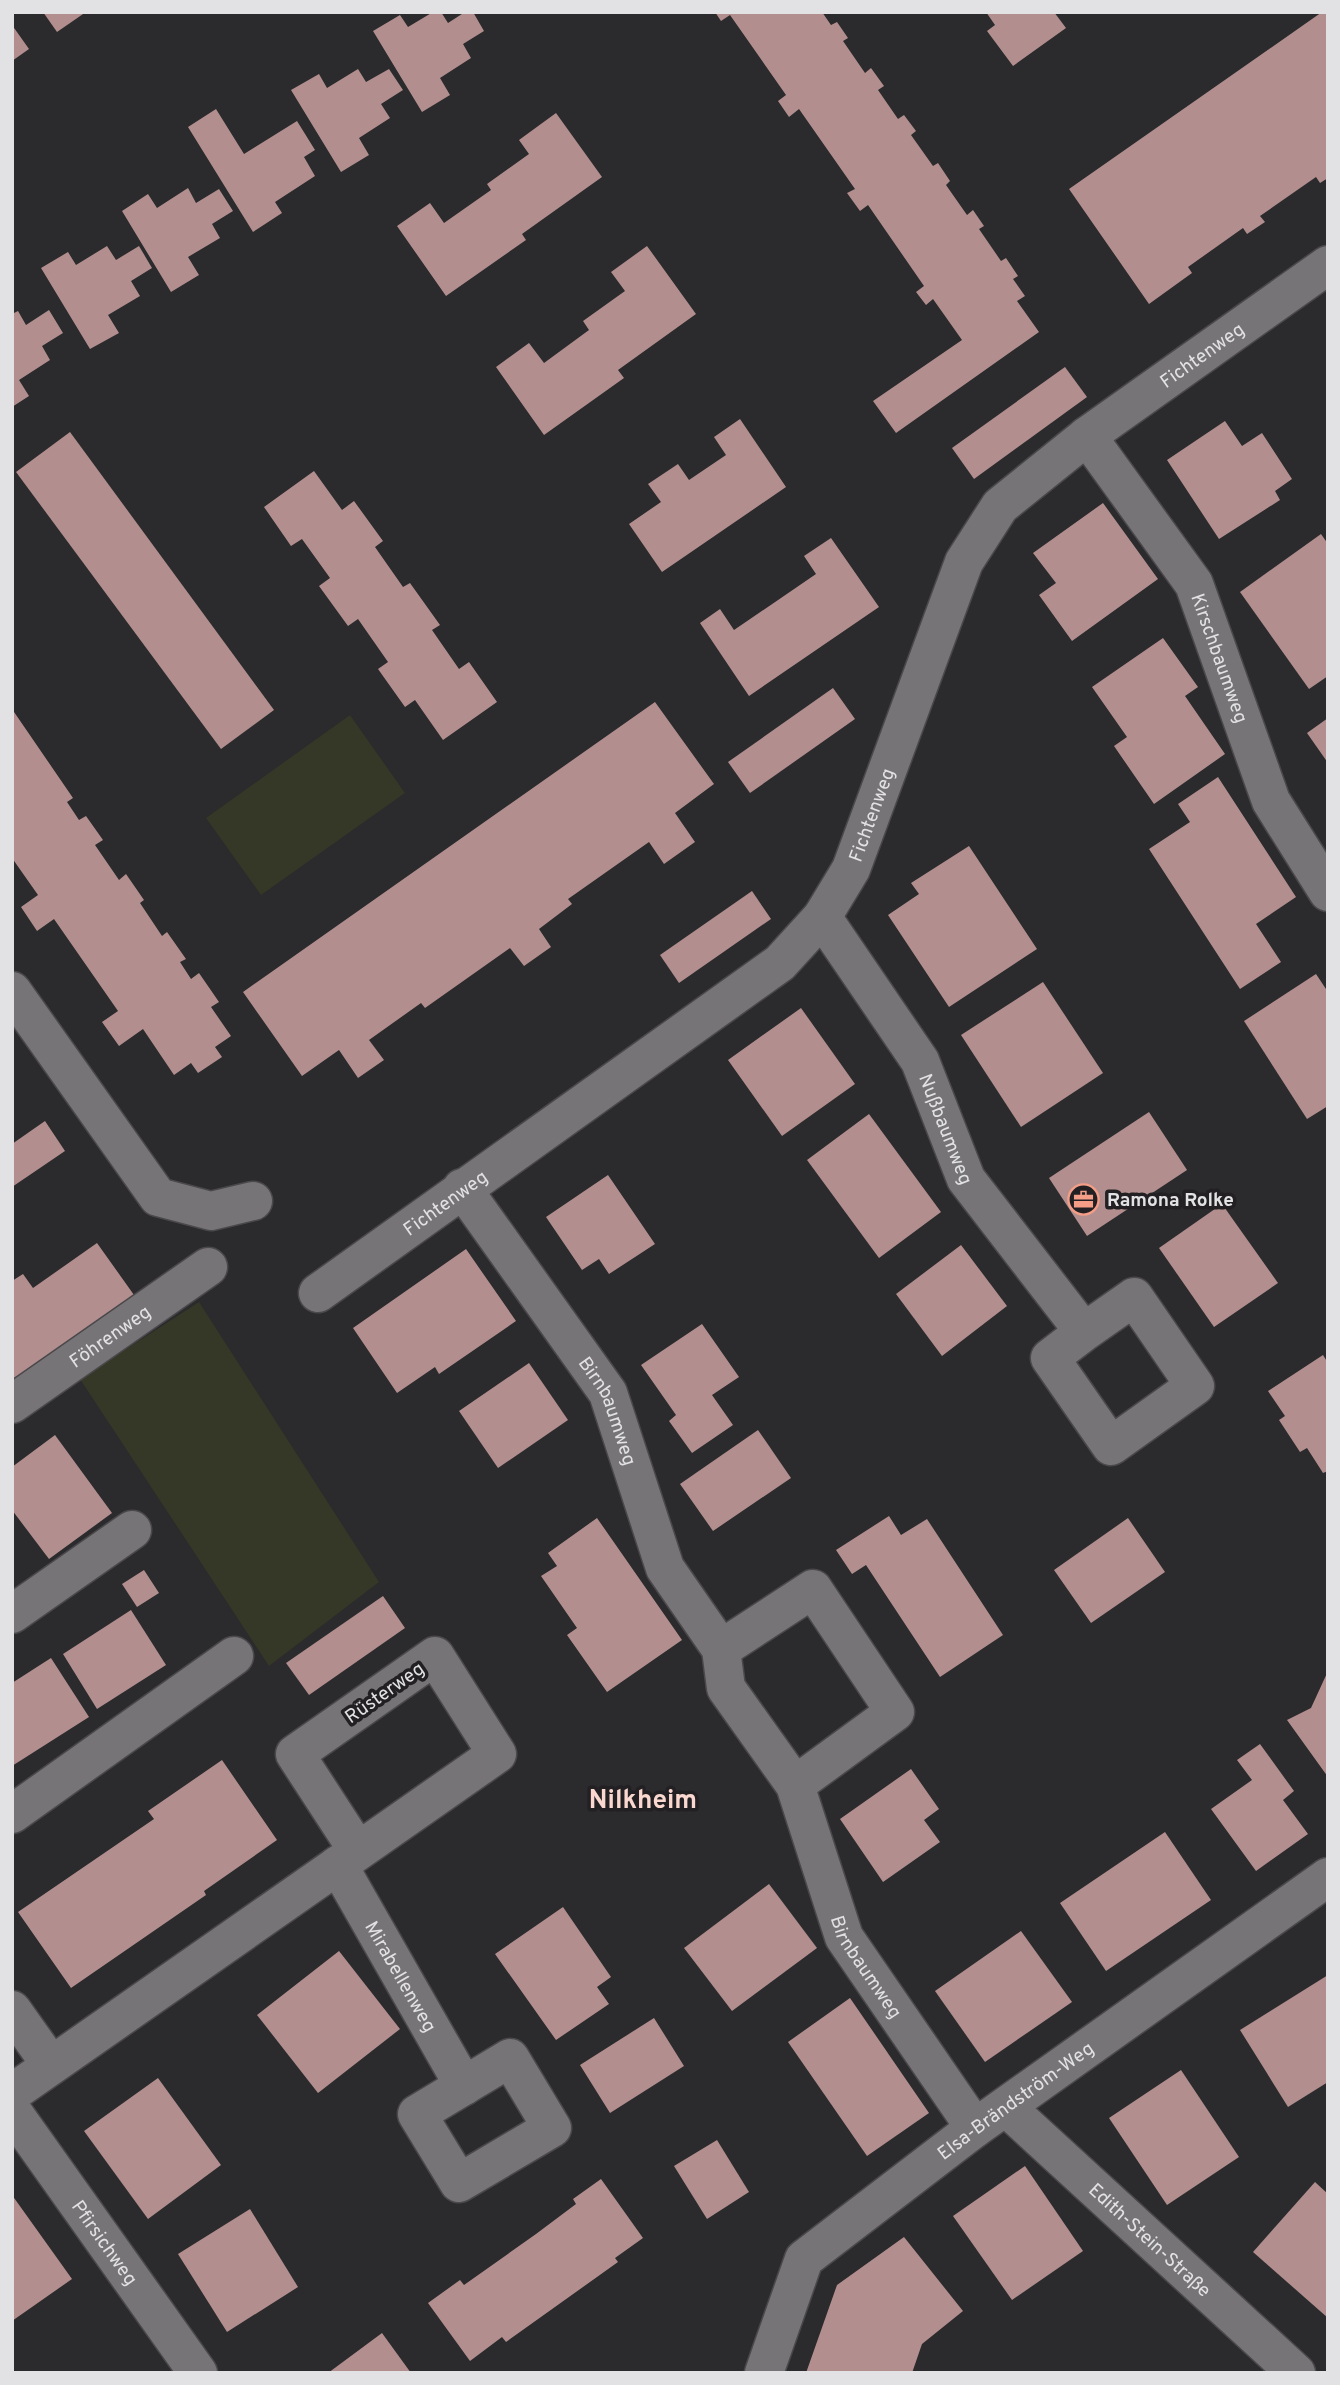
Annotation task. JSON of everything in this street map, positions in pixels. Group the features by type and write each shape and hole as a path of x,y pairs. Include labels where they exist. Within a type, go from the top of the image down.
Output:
{"street":[{"name":"Fichtenweg","path":"318,1293 780,963 822,917 851,869 964,562 1000,506 1087,436 1328,265"},
{"name":"Kirschbaumweg","path":"1087,436 1194,584 1271,801 1328,892"},
{"name":"Nußbaumweg","path":"822,917 920,1061 966,1179 1084,1332"},
{"path":"12,991 158,1197 211,1211 253,1201"},
{"name":"Birnbaumweg","path":"462,1188 608,1393 665,1567 721,1649 726,1688 795,1785 844,1937 991,2118"},
{"name":"Föhrenweg","path":"12,1404 208,1267"},
{"path":"12,1614 132,1530"},
{"path":"721,1649 813,1588 895,1712 795,1785"},
{"path":"12,1814 234,1656"},
{"name":"Rüsterweg","path":"12,2093 497,1754 435,1656 296,1754 348,1858"},
{"name":"Mirabellenweg","path":"348,1858 464,2086"},
{"name":"Elsa-Brändström-Weg","path":"764,2373 804,2259 991,2118 1328,1877"},
{"path":"12,2010 51,2066"},
{"name":"Pfirsichweg","path":"12,2111 198,2373"},
{"name":"Edith-Stein-Straße","path":"991,2118 1296,2373"}],"green space":[{"path":"350,715 405,793 261,895 206,818"},
{"path":"199,1302 379,1582 269,1666 80,1379"}],"building":[{"path":"43,12 86,12 57,32"},
{"path":"433,12 441,12 448,23 465,12 473,12 484,31 463,44 471,58 440,78 450,95 422,112 373,31 400,15 408,27"},
{"path":"715,12 822,12 831,25 837,22 848,38 843,41 865,73 871,68 884,86 878,90 898,119 904,115 916,131 911,135 933,166 938,163 950,181 946,185 967,215 973,210 984,226 979,229 1001,261 1006,258 1018,276 1013,279 1025,296 1017,301 1039,332 896,433 873,401 962,340 933,299 926,305 916,292 924,286 868,205 860,211 847,193 855,189 799,109 789,117 778,101 786,95 730,15 721,21"},
{"path":"986,12 1054,12 1066,28 1013,66 987,31 995,25"},
{"path":"1322,12 1328,12 1328,178 1320,183 1316,177 1260,216 1265,222 1247,234 1243,228 1188,267 1192,273 1149,304 1069,189"},
{"path":"12,25 29,49 12,61"},
{"path":"358,69 366,82 389,69 403,90 381,104 390,118 359,138 369,155 341,172 291,90 319,74 327,88"},
{"path":"216,109 244,154 297,121 315,150 304,157 315,176 275,202 282,213 253,232 188,127"},
{"path":"556,113 602,177 522,234 526,240 446,296 397,226 430,203 444,223 491,190 487,184 529,154 519,140"},
{"path":"188,188 196,203 219,189 233,211 212,224 220,238 188,257 199,275 171,292 122,211 148,194 157,208"},
{"path":"107,246 116,260 139,246 152,268 131,281 140,296 108,315 119,333 90,349 41,268 68,252 76,265"},
{"path":"647,246 696,314 618,370 624,378 544,435 496,367 529,343 544,363 589,330 583,321 625,291 611,272"},
{"path":"49,310 63,333 42,346 50,360 19,380 29,396 12,407 12,314 18,311 26,325"},
{"path":"1065,367 1087,397 974,479 952,448"},
{"path":"740,419 786,487 662,572 629,524 661,502 648,484 678,464 689,480 726,455 714,437"},
{"path":"1225,421 1242,446 1262,433 1292,479 1275,491 1280,500 1219,539 1167,460"},
{"path":"70,432 274,710 221,749 16,472"},
{"path":"314,471 342,510 354,501 383,541 375,547 403,587 410,583 440,625 432,630 459,669 469,662 497,702 443,740 415,700 405,707 378,669 388,662 358,619 348,626 319,586 330,578 302,539 291,546 264,507"},
{"path":"1103,503 1158,579 1072,641 1039,595 1056,583 1033,553"},
{"path":"1321,534 1328,544 1328,676 1309,689 1240,592"},
{"path":"831,538 879,607 749,696 700,623 720,609 734,630 816,574 804,556"},
{"path":"1163,638 1198,687 1185,696 1225,754 1154,804 1114,746 1127,737 1092,687"},
{"path":"833,688 855,719 750,793 728,762"},
{"path":"655,702 714,784 675,813 695,842 664,864 649,842 568,899 572,904 539,929 551,947 524,966 510,948 425,1008 421,1003 369,1040 384,1060 358,1078 339,1050 302,1076 243,992"},
{"path":"12,709 73,798 67,802 79,820 86,816 103,840 95,845 119,880 126,874 144,900 140,903 162,936 167,932 186,959 180,962 191,979 199,973 219,1002 211,1007 231,1036 215,1047 222,1057 198,1073 191,1063 174,1075 143,1029 119,1046 102,1022 118,1011 54,919 37,931 21,907 38,895 12,858"},
{"path":"1328,718 1328,763 1307,733"},
{"path":"1218,777 1296,897 1256,924 1281,962 1240,989 1149,849 1190,822 1178,804"},
{"path":"969,846 1037,949 949,1007 888,915 919,894 911,883"},
{"path":"752,891 771,919 679,983 660,955"},
{"path":"1316,974 1328,992 1328,1106 1307,1119 1244,1021"},
{"path":"1043,982 1103,1073 1021,1127 961,1035"},
{"path":"801,1008 855,1084 782,1136 728,1060"},
{"path":"1149,1112 1187,1170 1087,1236 1049,1178"},
{"path":"869,1114 941,1212 879,1258 807,1160"},
{"path":"45,1121 65,1151 12,1187 12,1144"},
{"path":"608,1175 655,1244 609,1274 599,1259 582,1270 546,1217"},
{"path":"1222,1204 1278,1283 1214,1327 1159,1248"},
{"path":"97,1243 139,1302 12,1386 12,1281 23,1274 33,1288"},
{"path":"961,1245 1007,1306 942,1356 896,1294"},
{"path":"466,1249 516,1321 439,1374 435,1367 397,1393 353,1328"},
{"path":"702,1324 739,1377 712,1395 733,1425 692,1453 669,1421 676,1415 641,1365"},
{"path":"1323,1355 1328,1363 1328,1471 1323,1473 1307,1448 1300,1452 1279,1420 1285,1416 1268,1391"},
{"path":"529,1363 568,1420 498,1468 459,1411"},
{"path":"758,1430 791,1478 713,1531 680,1484"},
{"path":"55,1435 112,1513 49,1559 12,1510 12,1467"},
{"path":"889,1516 901,1535 927,1519 1003,1635 940,1677 866,1565 852,1574 836,1550"},
{"path":"597,1518 682,1640 607,1692 567,1635 577,1628 541,1576 557,1566 548,1553"},
{"path":"1128,1518 1165,1572 1091,1623 1054,1570"},
{"path":"144,1570 159,1593 137,1607 122,1584"},
{"path":"383,1596 405,1628 309,1695 286,1663"},
{"path":"131,1610 166,1665 97,1709 63,1654"},
{"path":"51,1658 89,1717 12,1766 12,1683"},
{"path":"1328,1671 1328,1777 1287,1720 1311,1708"},
{"path":"1260,1744 1294,1791 1283,1800 1308,1834 1256,1871 1211,1809 1252,1780 1237,1760"},
{"path":"222,1760 277,1840 204,1891 206,1895 71,1988 18,1912 154,1819 148,1811"},
{"path":"911,1769 939,1809 924,1820 940,1842 883,1882 840,1819"},
{"path":"1165,1832 1211,1900 1106,1971 1060,1903"},
{"path":"769,1884 817,1948 732,2011 684,1948"},
{"path":"563,1907 611,1977 597,1987 609,2004 556,2040 495,1954"},
{"path":"1021,1931 1072,2002 985,2062 935,1991"},
{"path":"339,1951 400,2029 318,2093 257,2015"},
{"path":"1328,1975 1328,2082 1288,2107 1240,2030"},
{"path":"850,1998 929,2113 867,2156 788,2042"},
{"path":"654,2018 684,2066 610,2113 580,2065"},
{"path":"1181,2070 1239,2157 1167,2205 1109,2118"},
{"path":"158,2078 221,2165 148,2219 84,2131"},
{"path":"717,2140 749,2192 707,2219 674,2166"},
{"path":"1025,2166 1083,2251 1012,2300 953,2216"},
{"path":"601,2179 643,2238 615,2258 618,2262 506,2342 502,2337 470,2361 428,2303 460,2280 464,2285 536,2234 576,2204 573,2199"},
{"path":"1315,2182 1328,2194 1328,2318 1253,2252"},
{"path":"12,2195 72,2279 12,2321"},
{"path":"250,2209 298,2287 227,2332 178,2254"},
{"path":"904,2237 963,2311 922,2344 912,2373 806,2373 837,2285"},
{"path":"382,2333 411,2373 328,2373"}],"place":[{"name":"Ramona Rolke","path":"1084,1199"}],"district":[{"name":"Nilkheim","path":"643,1799"}]}
